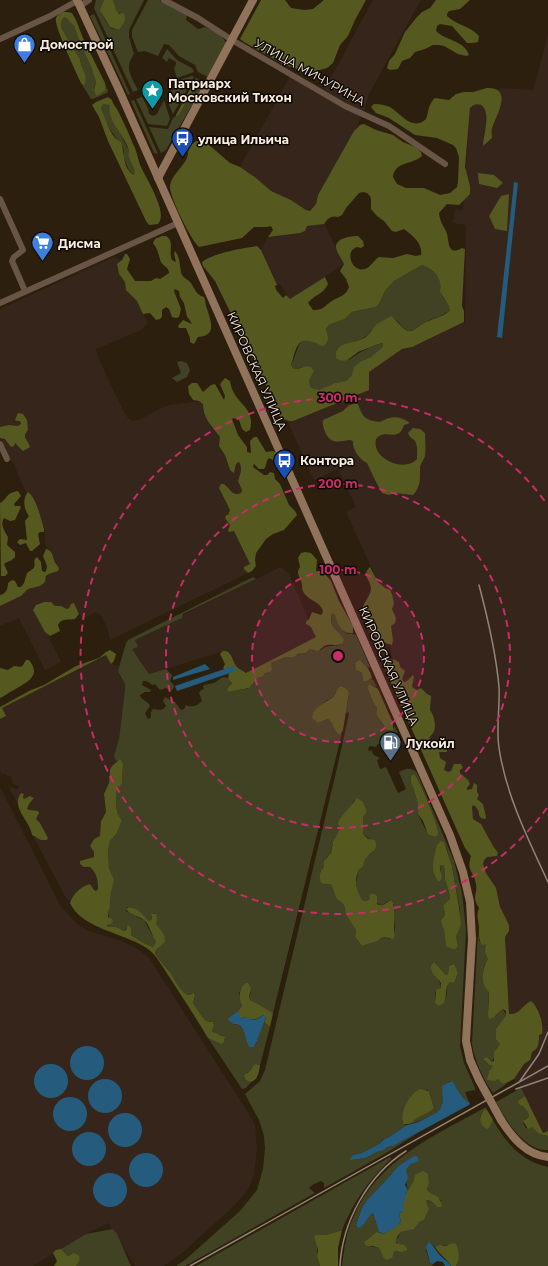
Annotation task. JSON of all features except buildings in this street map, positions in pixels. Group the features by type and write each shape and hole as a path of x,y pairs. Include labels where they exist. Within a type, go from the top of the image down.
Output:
{"main road":[{"path":"158,178 253,0"},
{"name":"КИРОВСКАЯ УЛИЦА","path":"78,2 158,178 450,835 463,872 471,921 472,957 466,1041 470,1060 479,1080 511,1135 525,1148 537,1155 548,1157"}],"street":[{"path":"0,39 78,2 89,0"},
{"name":"УЛИЦА МИЧУРИНА","path":"164,0 198,18 232,40 345,106 389,126 445,164"},
{"path":"0,199 23,250 14,257 12,261 25,291"},
{"path":"0,303 178,223"},
{"path":"0,444 7,459"}],"shaded area":[{"path":"373,0 421,0 369,94 364,111 356,128 318,195 316,204 310,211 306,210 291,200 271,191 240,167 292,73 324,90"},
{"path":"548,36 548,1131 543,1133 521,1088 514,1079 512,1072 505,937 394,666 378,582 346,512 356,507 338,469 314,480 286,418 363,371 406,342 465,323 466,225 453,223 455,209 463,210 470,108 501,88 533,90"},
{"path":"324,223 344,264 290,300 280,284 277,285 261,250 268,237 300,233 307,226"},
{"path":"114,257 122,260 117,266 119,274 125,282 126,290 137,301 148,323 141,330 96,349 107,377 125,414 133,421 139,420 161,408 170,405 199,401 202,402 206,418 221,439 219,442 229,468 235,471 236,464 239,462 241,464 241,474 238,481 242,490 241,493 237,494 230,492 224,484 220,486 220,491 230,510 225,518 230,523 250,564 244,567 248,573 110,640 107,627 100,614 96,612 82,619 74,603 67,609 61,606 55,606 50,602 38,604 33,610 48,635 61,662 45,670 19,618 0,626 0,606 21,596 28,589 37,587 49,574 55,573 57,563 46,546 44,529 36,505 30,493 26,493 13,462 10,460 0,438 0,309"},
{"path":"281,567 289,574 316,637 246,673 234,674 221,652 149,674 132,649 135,640 182,618 183,615"},
{"path":"107,655 111,664 119,666 118,671 125,684 125,689 119,739 114,756 116,762 111,768 109,783 105,791 104,799 106,812 102,818 100,836 94,839 90,846 94,852 94,857 80,862 86,868 90,867 96,873 98,889 96,891 88,885 76,892 70,901 66,898 33,836 44,840 47,836 41,824 36,819 38,811 31,811 27,809 29,804 34,799 33,797 30,796 24,799 23,793 21,793 18,804 8,786 17,790 19,786 13,784 11,777 3,773 2,776 0,771 0,719 4,718 2,708"},
{"path":"0,787 60,905 76,923 87,930 121,941 138,949 149,958 255,1125 257,1149 254,1175 247,1191 233,1207 182,1253 164,1266 135,1266 108,1223 86,1234 33,1266 0,1266"}],"green space":[{"path":"96,0 104,0 100,11 111,28 119,30 123,24 123,20 121,14 116,12 113,0 144,0 129,30 129,37 134,54 129,64 129,68 138,90 133,92 94,8"},
{"path":"104,0 113,0 116,10 119,14 123,13 125,17 119,30 110,27 100,11"},
{"path":"148,0 159,0 187,15 186,20 198,29 205,27 225,40 226,43 208,77 198,72 195,65 179,56 169,45 164,44 158,56 145,51 138,52 132,37 132,30"},
{"path":"261,0 285,0 291,8 304,10 313,9 324,0 366,0 348,36 340,45 333,63 327,68 309,75 301,73 294,67 286,66 240,39"},
{"path":"436,0 470,0 460,9 449,11 447,16 476,33 479,36 478,42 467,43 452,26 440,24 437,26 436,31 459,43 467,50 469,55 466,56 458,54 444,46 433,45 415,52 410,58 402,61 398,69 390,70 387,68 389,61 395,54 405,32 417,17 422,12 430,8"},
{"path":"63,12 72,13 105,83 105,91 96,96 94,90 96,82 92,68 74,26 64,17 61,26 80,59 86,78 85,84 83,85 58,29 56,18"},
{"path":"94,14 130,94 128,95 90,16"},
{"path":"64,17 74,26 80,43 93,68 96,82 94,88 96,95 105,91 105,83 108,91 107,93 91,99 81,83 83,85 86,80 80,59 63,33 60,24"},
{"path":"167,49 177,60 192,68 194,72 177,78 174,68 176,62 169,58 167,62 162,58"},
{"path":"192,76 194,77 173,114 167,100 172,90 175,89 179,83 178,80"},
{"path":"196,78 199,80 179,115 175,117"},
{"path":"199,80 202,88 166,150 161,153 149,127 168,129 173,118 179,115"},
{"path":"487,88 495,89 500,92 502,97 501,103 492,128 492,138 483,146 486,113 481,105 474,105 470,108 465,167 470,186 470,194 459,205 447,204 439,213 451,249 465,249 462,306 464,311 464,322 412,347 402,349 369,372 369,390 293,421 285,420 277,412 274,401 215,281 203,266 202,262 213,256 257,246 261,250 277,285 275,286 276,290 283,298 286,295 290,299 325,277 328,284 308,303 313,310 316,310 322,309 344,294 349,287 346,279 340,271 344,264 336,249 338,241 348,237 358,236 363,241 364,246 353,249 350,257 353,265 360,269 367,268 379,257 393,258 407,254 416,256 421,255 419,243 404,229 396,232 392,231 371,209 370,196 363,192 359,193 342,215 338,217 333,216 324,224 307,226 305,231 300,233 268,237 273,230 271,226 254,227 242,238 199,247 195,243 181,218 173,199 170,186 174,176 186,160 190,145 197,141 206,143 230,163 240,167 271,191 310,211 316,204 318,195 354,131 360,125 364,124 376,130 393,135 421,152 422,156 418,159 400,166 394,172 393,177 397,184 406,188 424,188 440,195 450,193 457,187 459,157 456,148 453,145 437,138 415,135 389,118 376,113 371,107 374,104 388,106 407,120 416,124 421,123 426,119 430,105 435,98 449,100 456,94 473,92","holes":["422,265 431,269 439,279 440,292 450,310 447,313 410,331 404,328 391,316 377,324 364,338 341,346 336,353 336,358 342,361 348,360 358,352 383,343 383,347 371,357 360,362 354,367 352,375 346,381 335,383 319,390 311,388 309,383 314,371 311,367 307,366 293,369 291,365 296,349 300,343 308,341 321,346 325,345 328,340 326,329 329,325 345,319 352,312 375,307 379,304 385,291 394,281"]},
{"path":"108,97 112,100 118,111 141,167 159,204 161,219 158,224 149,225 146,221 108,141 99,117 92,105","holes":["104,104 110,105 113,123 127,145 134,175 127,168 121,142 111,132 101,109"]},
{"path":"142,97 148,108 149,114 153,116 157,114 164,100 170,119 167,126 148,124 136,99"},
{"path":"134,100 158,154 154,153 131,101"},
{"path":"104,104 110,104 111,115 129,151 134,169 134,175 129,170 123,156 123,147 109,128 101,109"},
{"path":"478,173 494,175 503,183 497,188 479,184"},
{"path":"509,194 507,231 495,229 489,216 501,196"},
{"path":"162,236 169,238 171,243 172,260 176,262 174,254 175,251 179,260 182,275 191,283 197,293 205,298 211,327 208,334 198,337 194,344 190,342 186,328 179,328 178,326 183,320 192,324 187,317 184,303 180,297 179,291 175,289 174,291 181,309 179,317 172,317 169,309 166,307 162,310 162,317 156,320 150,313 143,314 137,301 126,290 125,282 119,274 117,264 122,260 125,254 127,254 130,259 127,269 135,281 151,281 156,278 160,279 169,273 168,269 161,262 153,243 155,239"},
{"path":"422,265 432,270 438,278 441,285 440,292 451,309 411,331 405,329 395,319 371,330 362,339 343,345 349,360 374,346 383,343 384,347 374,355 364,360 344,382 335,383 322,389 315,390 309,385 309,380 312,375 304,367 292,369 291,365 300,343 308,341 325,345 328,340 326,329 329,325 345,319 352,312 371,308 379,304 385,291 394,281"},
{"path":"181,361 187,363 190,370 187,377 177,382 172,378 181,373 177,362"},
{"path":"225,378 230,381 232,390 249,412 251,423 250,430 246,432 242,429 239,420 234,418 232,419 238,435 247,447 247,452 251,453 250,441 254,437 257,437 266,452 273,451 277,453 273,460 268,459 264,469 259,469 254,464 253,467 264,475 267,475 270,472 274,473 275,479 280,484 289,505 297,515 284,530 273,534 266,539 256,553 256,566 248,573 244,567 250,564 234,531 229,532 228,530 230,525 225,518 230,510 219,488 221,484 224,484 233,493 241,493 242,490 238,481 241,467 239,462 236,464 234,473 230,470 225,455 219,446 220,437 206,418 203,404 199,401 193,400 189,394 188,386 192,383 197,383 203,392 211,385 215,384 224,400 225,396 220,384"},
{"path":"355,403 358,404 365,418 380,422 388,418 395,417 410,423 404,425 398,434 383,434 376,439 376,446 379,453 390,462 405,465 412,463 417,459 416,443 408,433 413,428 420,429 425,433 425,456 420,466 419,486 413,495 395,493 389,495 382,493 367,463 355,451 353,441 334,441 331,440 326,434 323,420 343,411 348,406"},
{"path":"18,413 23,414 27,420 28,430 25,437 30,447 23,451 15,443 14,446 11,447 5,439 0,438 0,427 9,425 18,426 21,424 20,421 15,420"},
{"path":"18,491 21,496 14,504 15,506 21,507 15,520 10,521 4,518 2,523 8,537 7,545 15,552 15,557 4,564 8,573 5,576 1,576 0,503 11,493"},
{"path":"28,492 36,503 44,529 44,532 40,532 38,534 40,544 32,551 30,551 26,543 20,545 17,542 20,539 27,540 25,521 29,516 25,508 24,501"},
{"path":"46,549 51,552 54,561 59,568 58,571 46,576 45,582 40,586 28,589 21,596 0,606 0,595 4,594 6,591 8,583 12,580 15,581 18,587 21,587 27,573 34,568 35,559 37,557 41,562 42,571 46,571 47,566 43,556"},
{"path":"301,553 311,553 317,560 316,571 326,575 331,581 339,601 353,626 353,633 343,631 337,622 335,615 332,613 332,625 344,639 343,643 327,645 318,651 310,649 306,653 298,654 294,657 286,657 271,663 272,670 257,678 249,688 228,692 227,688 232,683 228,678 229,673 223,668 225,664 220,654 223,651 228,652 232,656 235,665 246,673 316,637 311,627 306,624 306,622 312,612 321,615 323,612 318,604 306,596 303,590 298,572 300,567 298,558"},
{"path":"370,567 378,582 390,590 392,594 394,604 392,609 396,618 395,623 391,626 393,640 392,645 382,642 370,632 367,627 366,618 362,609 371,591 366,575 367,570"},
{"path":"253,577 256,579 183,614 182,618 135,640 138,647 132,649 149,674 166,669 172,675 170,681 174,687 171,691 166,688 160,690 155,684 153,685 143,681 142,685 151,690 150,692 145,692 140,695 150,706 145,713 149,719 153,709 159,710 165,708 166,706 163,701 165,697 175,702 181,710 184,709 186,705 195,706 202,701 199,693 204,689 204,685 214,683 223,677 228,678 232,682 227,688 228,692 248,689 256,678 271,671 271,663 286,657 306,653 310,649 321,650 327,647 340,645 344,639 331,622 332,613 335,615 336,620 344,632 347,634 356,635 370,667 368,668 361,661 355,663 357,671 362,673 363,681 371,679 377,687 370,684 367,687 377,708 376,714 387,730 394,728 394,725 398,734 395,741 386,739 376,747 370,746 368,749 380,758 377,760 380,769 386,767 398,793 406,789 399,772 409,769 417,773 454,861 462,893 466,929 460,1047 464,1063 475,1088 475,1091 465,1092 469,1102 467,1102 459,1094 455,1086 450,1081 443,1092 443,1102 440,1109 435,1114 411,1124 416,1118 434,1108 428,1090 418,1090 409,1100 404,1112 402,1122 403,1124 407,1125 389,1137 383,1139 379,1144 362,1153 353,1155 351,1160 365,1158 384,1150 387,1147 393,1146 421,1131 388,1152 324,1188 324,1183 321,1181 312,1185 309,1188 315,1193 185,1266 176,1266 185,1260 240,1211 257,1190 263,1169 265,1149 264,1136 259,1120 245,1094 260,1081 265,1070 337,768 349,714 348,712 346,713 349,695 347,689 341,686 334,696 323,703 318,723 328,719 332,722 340,735 342,733 273,1013 250,1000 249,997 251,992 242,987 239,993 242,1006 229,1021 233,1024 239,1025 244,1031 246,1040 255,1046 264,1022 270,1027 260,1065 258,1064 247,1073 251,1082 246,1088 242,1089 208,1038 219,1043 224,1042 225,1039 222,1035 216,1034 212,1031 214,1023 206,1021 201,1015 193,1003 195,998 192,993 188,995 182,991 172,975 155,954 156,950 164,942 164,935 156,924 155,913 151,913 152,919 149,921 134,908 127,907 126,911 144,920 156,942 153,947 131,935 131,928 127,927 124,931 116,927 107,927 107,925 111,924 108,913 110,907 112,876 109,868 108,851 110,841 117,833 122,820 117,812 116,804 117,786 122,783 123,764 117,760 116,762 114,756 119,739 125,684 118,671 128,640","holes":["414,774 429,804 437,831 436,837 425,829 418,814 418,804 411,783","354,800 367,812 363,817 363,834 376,844 375,850 367,856 358,872 356,883 358,894 362,900 369,900 369,897 380,905 392,900 394,912 395,933 390,939 383,937 362,946 355,937 356,930 346,915 344,905 336,898 331,884 324,884 320,879 320,872 324,867 326,858 331,853 332,845 344,815","446,846 452,866 460,910 456,936 458,946 455,950 447,947 442,919 445,914 443,905 450,899 450,896 443,865 440,865 441,873 433,869 436,851","434,962 446,975 448,974 449,966 454,964 458,974 454,983 450,982 448,984 447,996 442,1003 438,1005 435,1003 435,992 441,988 441,985 432,971 431,965"]},
{"path":"44,602 51,602 55,606 61,606 67,609 74,603 79,614 75,619 61,621 58,625 60,631 50,636 45,632 33,610 36,605"},
{"path":"110,650 116,654 114,661 111,664 106,655 2,708 6,716 0,719 0,707 31,690 44,685 76,666 99,658"},
{"path":"389,659 399,662 400,667 405,671 402,679 404,682 413,675 413,688 417,690 421,688 431,696 430,710 434,718 435,728 429,738 434,743 443,740 447,743 447,752 439,752 440,758 446,762 444,770 448,772 451,771 454,764 461,764 463,768 460,770 460,773 468,780 470,784 467,790 472,789 474,783 477,785 477,792 479,795 477,799 483,804 486,817 485,819 481,818 478,809 473,805 473,819 481,824 498,853 497,856 487,857 483,864 486,873 496,888 500,907 509,925 509,931 505,937 509,1014 516,1013 531,1001 539,1012 542,1021 542,1034 539,1035 539,1043 532,1052 530,1060 524,1064 514,1079 504,1084 498,1079 495,1081 487,1080 489,1071 493,1066 489,1065 483,1059 487,1057 492,1062 494,1061 494,1052 500,1044 496,1039 496,1029 506,1015 506,1011 503,1009 493,1018 489,1019 489,992 484,985 483,980 483,971 488,959 485,952 486,944 482,945 479,938 477,915 479,908 475,901 476,884 469,865 471,856 465,848 388,676 384,664"},
{"path":"26,660 29,660 33,666 34,670 31,678 24,684 0,698 0,668 8,670 14,666 19,667 22,666"},
{"path":"360,660 368,668 372,678 367,681 363,681 362,673 356,670 355,663"},
{"path":"370,684 378,689 393,723 393,730 387,730 376,714 377,708 367,687"},
{"path":"341,686 347,689 349,693 343,730 340,735 328,719 318,723 312,718 315,710 334,696"},
{"path":"120,759 123,764 122,783 119,787 117,786 116,808 122,820 117,833 110,841 108,851 109,868 114,880 108,913 108,917 113,921 111,924 107,925 107,927 116,927 124,931 128,925 131,928 131,935 153,947 156,942 147,923 126,909 129,907 136,909 149,921 152,919 151,913 156,914 156,923 165,938 165,942 156,950 155,954 170,972 182,991 188,995 194,993 195,996 193,1003 206,1021 213,1022 214,1025 212,1031 225,1037 224,1042 221,1044 208,1038 153,953 136,942 103,929 83,918 75,911 70,903 77,891 86,885 90,884 96,891 98,889 96,874 90,867 84,867 80,864 80,861 94,857 94,852 90,846 94,839 100,836 101,821 106,812 104,794 109,783 110,770 112,766"},
{"path":"414,774 424,793 434,819 438,832 436,837 428,834 423,821 418,814 418,804 411,783 411,776"},
{"path":"21,793 24,794 24,799 30,796 34,798 27,809 38,811 39,813 36,819 40,823 48,839 41,840 32,835 31,830 19,809 18,798"},
{"path":"357,798 363,802 367,812 363,817 363,834 368,839 375,840 376,849 366,858 363,866 357,874 357,889 362,900 365,901 369,900 370,894 377,896 377,904 379,905 383,905 392,900 394,907 395,935 393,939 383,937 377,941 362,946 355,937 356,930 346,915 344,905 336,898 331,884 321,883 320,876 320,872 324,867 324,861 331,853 333,842 338,833 340,827 338,824 339,820"},
{"path":"441,841 444,842 452,866 459,907 461,925 456,936 458,946 455,950 447,947 446,945 441,921 445,914 443,905 450,899 445,879 445,870 443,865 440,865 442,878 439,882 433,869 437,845"},
{"path":"478,932 479,941 486,944 488,959 484,966 483,978 489,992 489,1019 496,1016 503,1009 506,1015 496,1029 500,1044 494,1052 494,1058 492,1062 487,1057 484,1061 493,1066 489,1071 488,1077 491,1080 498,1079 501,1083 506,1084 514,1079 493,1093 480,1070 472,1044"},
{"path":"434,962 446,975 448,974 449,966 454,964 458,973 454,983 450,982 448,985 444,1002 438,1006 435,1003 436,990 441,988 441,983 434,975 431,968 431,965"},
{"path":"246,983 248,983 251,988 249,997 250,1000 273,1013 270,1027 264,1022 266,1018 263,1015 254,1019 245,1017 242,1019 240,1018 238,1011 242,1006 240,991"},
{"path":"256,1064 260,1065 257,1078 251,1082 246,1080 244,1075"},
{"path":"521,1088 525,1096 519,1100 522,1107 527,1110 529,1117 525,1119 523,1123 526,1128 532,1127 539,1134 548,1136 548,1150 539,1149 523,1140 505,1118 496,1102"},
{"path":"420,1089 429,1091 434,1108 410,1124 403,1124 402,1119 406,1104 412,1095"},
{"path":"525,1096 543,1133 548,1131 548,1136 539,1134 532,1127 528,1129 523,1121 529,1117 528,1112 518,1103 519,1100"},
{"path":"486,1107 487,1110 482,1112 480,1116 482,1125 491,1123 493,1120 503,1136 522,1156 548,1167 548,1266 456,1266 458,1260 457,1247 443,1245 435,1247 431,1243 426,1250 430,1263 433,1264 432,1266 342,1266 346,1242 353,1218 363,1198 377,1180 392,1165 409,1152 427,1140","holes":["414,1156 411,1164 406,1170 408,1190 415,1175 428,1176 429,1183 427,1189 441,1201 437,1207 431,1201 426,1201 429,1209 424,1220 419,1222 412,1229 401,1232 396,1241 398,1244 402,1245 399,1252 395,1251 394,1255 386,1260 379,1248 369,1246 366,1240 379,1232 373,1213 360,1227 358,1228 356,1225 362,1208 367,1200 398,1166"]},
{"path":"484,1110 487,1110 493,1120 487,1129 480,1121"},
{"path":"390,1157 391,1159 375,1175 362,1192 351,1210 342,1230 326,1235 317,1235 317,1256 320,1266 196,1266"},
{"path":"423,1171 428,1174 428,1191 439,1198 442,1205 441,1207 437,1207 431,1201 427,1200 429,1209 424,1220 419,1222 414,1229 401,1232 397,1237 396,1243 404,1245 407,1250 401,1252 395,1251 392,1258 386,1260 379,1248 366,1246 364,1242 377,1232 384,1234 401,1222 399,1214 402,1212 402,1205 405,1195 413,1182 415,1175"},
{"path":"113,1229 117,1234 131,1266 76,1266 80,1258 72,1254 68,1256 61,1249 86,1234"},
{"path":"342,1230 338,1248 338,1266 320,1266 314,1236 326,1235"},
{"path":"453,1243 456,1244 459,1258 456,1266 451,1266 435,1247 440,1245 446,1246"},
{"path":"61,1249 68,1256 74,1253 79,1256 80,1260 76,1266 54,1266 57,1261 53,1253 56,1250"}],"water":[{"path":"514,182 518,183 502,338 497,337"},
{"path":"205,664 210,669 173,680 173,677"},
{"path":"233,666 236,671 177,691 175,686"},
{"path":"238,1011 241,1019 246,1017 254,1020 263,1015 266,1017 254,1047 250,1047 248,1044 241,1026 233,1024 228,1019"},
{"path":"84,1046 90,1046 99,1051 103,1057 103,1069 99,1075 90,1080 84,1080 75,1075 70,1066 70,1060 75,1051"},
{"path":"48,1064 54,1064 63,1069 67,1075 67,1087 63,1093 54,1098 48,1098 39,1093 34,1084 34,1078 39,1069"},
{"path":"102,1079 108,1079 117,1084 121,1090 121,1102 117,1108 108,1113 102,1113 93,1108 88,1099 88,1093 93,1084"},
{"path":"452,1081 461,1096 470,1103 469,1105 393,1146 387,1147 384,1150 365,1158 350,1159 353,1155 362,1153 379,1144 384,1139 407,1125 416,1123 436,1113 440,1109 443,1102 442,1086"},
{"path":"67,1097 73,1097 82,1102 86,1108 86,1120 82,1126 73,1131 67,1131 58,1126 53,1117 53,1111 58,1102"},
{"path":"122,1113 128,1113 137,1118 141,1124 141,1136 137,1142 128,1147 122,1147 113,1142 108,1133 108,1127 113,1118"},
{"path":"86,1132 92,1132 101,1137 105,1143 105,1155 101,1161 92,1166 86,1166 77,1161 72,1152 72,1146 77,1137"},
{"path":"143,1153 149,1153 158,1158 162,1164 162,1176 158,1182 149,1187 143,1187 134,1182 129,1173 129,1167 134,1158"},
{"path":"414,1156 417,1156 419,1161 411,1164 406,1170 408,1178 405,1185 408,1190 405,1195 405,1201 402,1205 404,1210 399,1214 401,1222 384,1234 379,1232 373,1213 362,1226 358,1228 356,1225 362,1208 367,1200 398,1166"},
{"path":"107,1173 113,1173 122,1178 126,1184 126,1196 122,1202 113,1207 107,1207 98,1202 93,1193 93,1187 98,1178"},
{"path":"429,1242 451,1266 445,1266 443,1262 437,1261 433,1264 430,1263 426,1247"}],"railway":[{"path":"479,585 486,610 498,674 498,740 502,765 512,800 548,882"},
{"path":"520,1081 539,1054 548,1032"},
{"path":"190,1266 548,1066"},
{"path":"516,1089 548,1078"},
{"path":"340,1266 346,1233 360,1201 369,1186 380,1173 392,1161 406,1151"}],"place":[{"name":"Домострой","path":"24,64"},
{"name":"Патриарх Московский Тихон","path":"153,110"},
{"name":"улица Ильича","path":"182,158"},
{"name":"Дисма","path":"42,262"},
{"name":"Контора","path":"284,480"},
{"name":"Лукойл","path":"391,762"}]}
